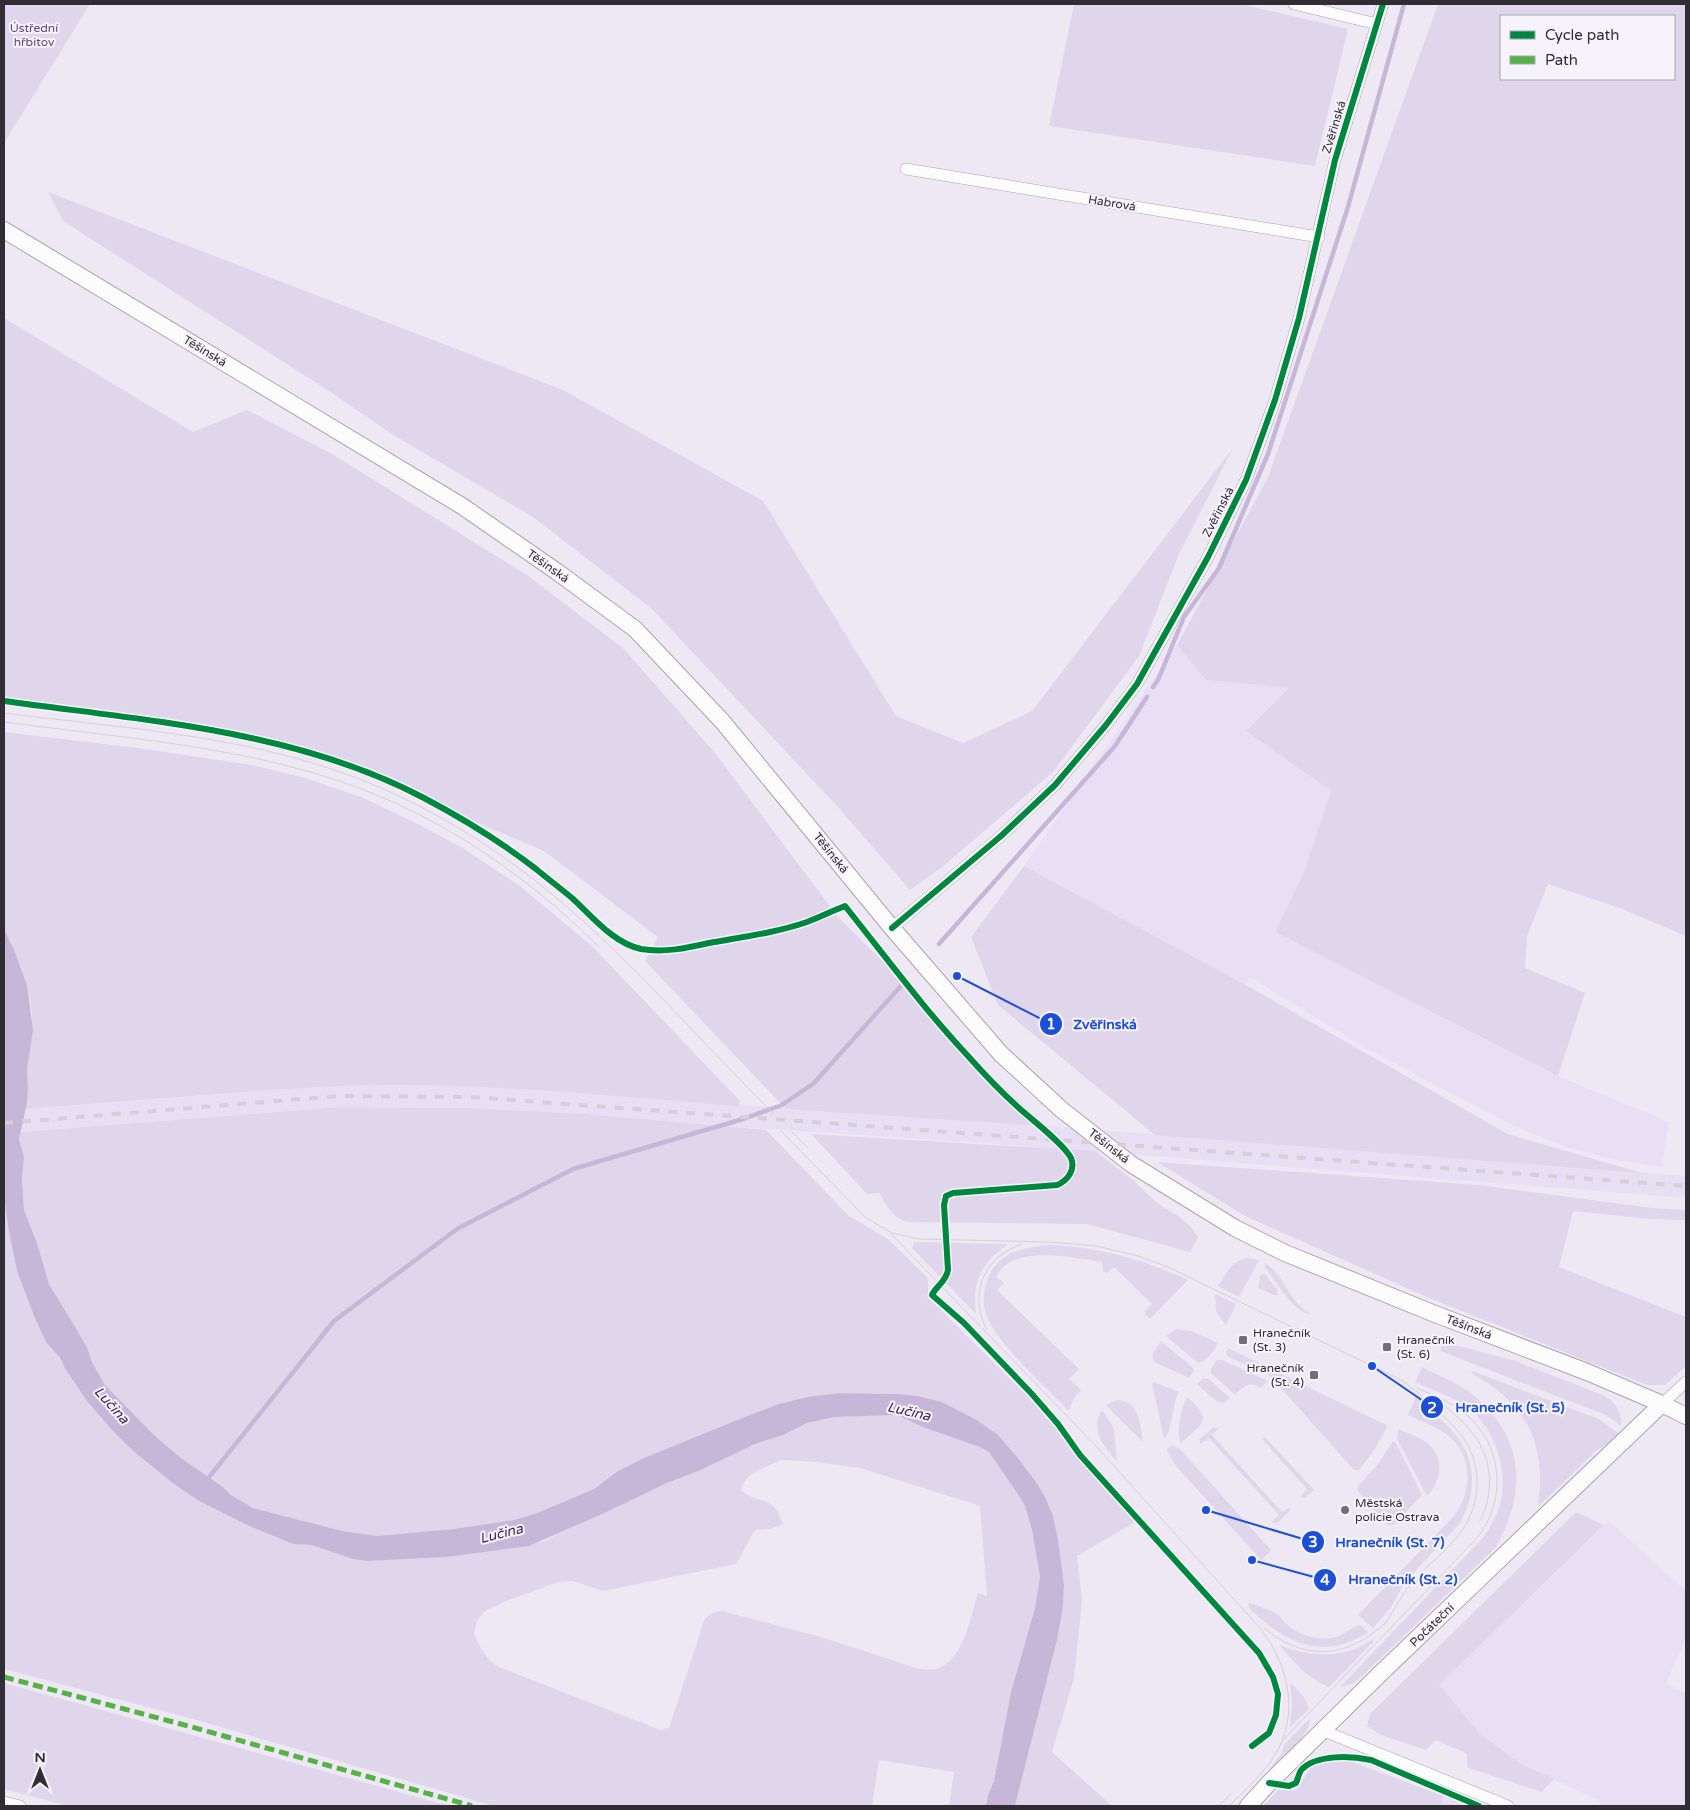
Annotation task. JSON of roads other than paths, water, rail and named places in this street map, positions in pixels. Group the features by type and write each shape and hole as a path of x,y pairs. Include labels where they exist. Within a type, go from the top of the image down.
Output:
{"main road":[{"name":"Těšínská","path":"4,230 462,506 556,571 635,630 722,721 892,928 1001,1054 1062,1110 1132,1164 1210,1213 1285,1253 1435,1314 1587,1372 1686,1416"},
{"name":"Počáteční","path":"1248,1806 1383,1671 1662,1404"}],"street":[{"path":"1294,4 1378,24"},
{"name":"Zvěřinská","path":"892,928 1001,836 1055,785 1106,725 1137,684 1208,557 1246,480 1275,400 1299,318 1319,237 1335,160 1383,4"},
{"name":"Habrová","path":"906,169 1319,237"},
{"path":"1662,1404 1686,1382"},
{"path":"1324,1730 1508,1806"},
{"path":"4,1802 20,1806"}],"water":[{"name":"Lučina","path":"4,929 27,985 33,1030 27,1069 27,1103 19,1139 24,1157 22,1179 24,1210 37,1243 49,1284 87,1347 92,1362 105,1385 156,1437 231,1495 253,1508 342,1531 377,1536 453,1529 514,1520 537,1513 594,1489 618,1471 644,1458 779,1404 808,1397 839,1393 898,1394 918,1396 942,1402 977,1420 998,1435 1018,1458 1046,1499 1053,1516 1058,1539 1064,1585 1063,1606 1058,1636 1015,1806 986,1806 994,1781 1011,1692 1035,1608 1040,1577 1032,1530 1025,1506 989,1452 980,1447 925,1428 897,1415 835,1417 807,1423 783,1435 755,1444 529,1546 447,1557 368,1561 353,1559 311,1545 293,1544 247,1525 199,1501 174,1484 133,1451 87,1401 60,1358 46,1342 17,1271 4,1196"}],"waterway":[{"path":"1153,687 1158,680 1184,617 1219,568 1268,454 1348,207 1404,4"},
{"path":"939,944 1115,746 1147,697"},
{"path":"206,1481 334,1321 457,1229 573,1169 743,1119 782,1105 814,1083 900,987"}],"tram line":[{"path":"4,713 181,735 269,751 354,777 382,788 436,815 512,863 559,900 615,951 774,1114"},
{"path":"4,722 184,745 228,753 273,762 359,788 392,802 457,835 517,876 545,898 599,947"},
{"path":"781,1131 866,1218 892,1233 920,1239 1051,1242 1096,1246 1138,1256 1168,1267 1401,1380 1410,1387 1453,1425 1466,1442 1476,1468 1476,1494 1468,1520 1461,1532 1407,1589 1384,1625"},
{"path":"792,1132 808,1148"},
{"path":"891,1234 1096,1446 1259,1627 1278,1657 1288,1691 1289,1708 1282,1742 1268,1765 1229,1806"},
{"path":"987,1330 981,1317 979,1303 979,1290 983,1278 997,1258 1022,1244"},
{"path":"1284,1739 1477,1538 1487,1523 1494,1506 1497,1489 1496,1471 1493,1455 1486,1438 1476,1424 1457,1407 1417,1388"},
{"path":"1443,1404 1471,1431 1485,1455 1488,1466 1489,1489 1485,1511 1480,1521"},
{"path":"1264,1628 1296,1647 1312,1651 1328,1651 1344,1648 1359,1642 1374,1633 1388,1620"},
{"path":"1219,1806 1232,1793"}],"railway":[{"path":"4,1123 339,1096 471,1097 1686,1186"}],"place":[{"name":"Zvěřinská","path":"957,976"},
{"name":"Hranečník (St. 3)","path":"1243,1340"},
{"name":"Hranečník (St. 6)","path":"1387,1347"},
{"name":"Hranečník (St. 5)","path":"1372,1366"},
{"name":"Hranečník (St. 4)","path":"1314,1375"},
{"name":"Hranečník (St. 7)","path":"1206,1510"},
{"name":"Městská policie Ostrava","path":"1345,1510"},
{"name":"Hranečník (St. 2)","path":"1252,1560"}],"park label":[{"name":"Ústřední hřbitov","path":"34,35"}]}
